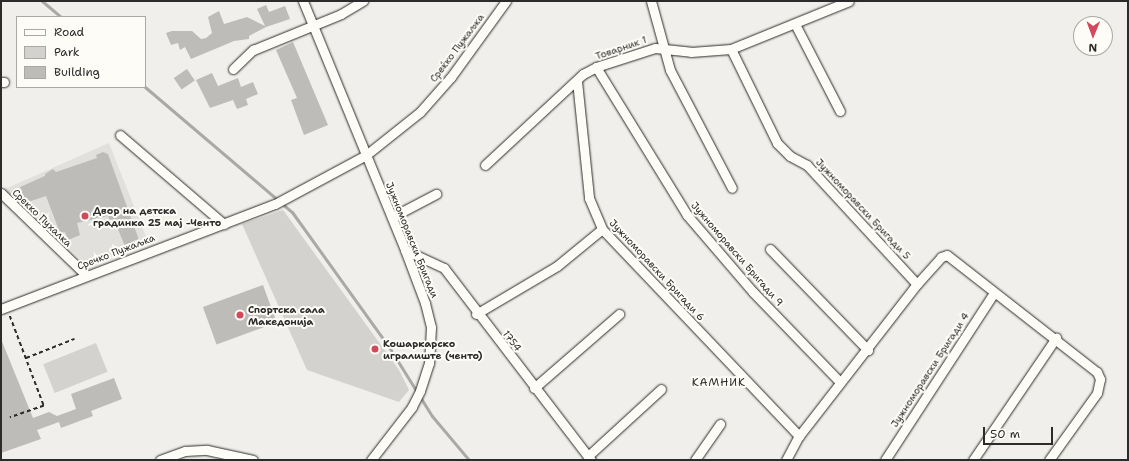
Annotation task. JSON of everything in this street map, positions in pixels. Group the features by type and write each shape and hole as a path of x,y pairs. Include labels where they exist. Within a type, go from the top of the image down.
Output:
{"street":[{"name":"Јужноморавски Бригади","path":"303,1 405,250 425,303 431,327 429,363 412,407 371,460"},
{"path":"233,69 253,50 312,24 341,14 363,1"},
{"name":"Среќко Пужаљка","path":"306,190 366,156 420,112 451,77 506,1"},
{"path":"651,1 662,48 670,70 732,188"},
{"name":"Товарник 1","path":"485,165 577,81 596,68 662,48 691,52 731,50 849,1"},
{"path":"795,24 840,111"},
{"name":"Јужноморавски Бригади 5","path":"731,50 777,143 790,156 807,165 917,284"},
{"name":"Јужноморавски Бригади 9","path":"596,68 686,215 753,292 840,382"},
{"name":"Јужноморавски Бригади 6","path":"577,81 589,198 602,229 799,436"},
{"path":"120,135 224,224"},
{"name":"Сречко Пужаљка","path":"3,308 86,275 224,224 306,190"},
{"name":"Срекко Пухалка","path":"1,193 86,275"},
{"path":"392,217 436,194"},
{"path":"476,314 557,266 602,229"},
{"path":"770,249 868,350"},
{"name":"1754","path":"405,250 444,268 476,314 589,458"},
{"path":"786,460 799,436 840,382 868,350 917,284 941,257 947,255 994,293 1056,338 1097,372 1100,386 1048,460"},
{"name":"Јужноморавски Бригади 4","path":"885,460 994,293"},
{"path":"534,388 619,314"},
{"path":"973,460 1056,338"},
{"path":"589,458 661,389"},
{"path":"695,460 720,424"},
{"path":"160,460 185,451 207,450 253,460"}],"path":[{"path":"3,308 26,358 44,406 10,418"},
{"path":"26,358 74,339"}],"shaded area":[{"name":"Двор на детска градинка 25 мај -Ченто","path":"109,143 148,242 88,266 5,189"}],"green space":[{"path":"283,210 399,370 409,390 399,402 307,370 242,224"},
{"path":"96,343 108,372 55,393 43,364"}],"building":[{"path":"266,5 269,12 285,6 290,19 266,27 249,36 249,39 234,41 191,59 185,47 180,50 178,43 171,45 166,33 172,31 192,31 201,39 206,38 212,33 208,17 219,11 224,24 247,17 265,26 257,9"},
{"path":"293,42 328,125 304,135 291,100 297,98 276,50"},
{"path":"187,69 195,81 182,90 174,78"},
{"path":"212,73 218,86 238,78 241,87 253,82 258,94 246,99 248,105 237,109 233,100 210,108 196,80"},
{"path":"103,152 108,154 139,240 125,246 117,227 113,228 108,216 77,223 80,235 68,240 65,232 60,233 46,196 25,203 20,187 45,176 45,174 53,169 56,172 97,158 96,155"},
{"name":"Спортска сала Македонија","path":"263,285 277,323 217,344 203,307"},
{"path":"1,339 33,418 49,412 57,416 76,409 71,394 114,378 122,399 91,411 93,416 61,428 59,422 37,430 41,439 1,453"}],"waterway":[{"path":"42,1 60,16"},
{"path":"146,88 292,212 389,347 432,416 469,460"}],"place":[{"name":"Двор на детска градинка 25 мај -Ченто","path":"85,216"},
{"name":"Спортска сала Македонија","path":"240,315"},
{"name":"Кошаркарско игралиште (ченто)","path":"375,349"}],"district":[{"name":"КАМНИК","path":"719,383"}]}
